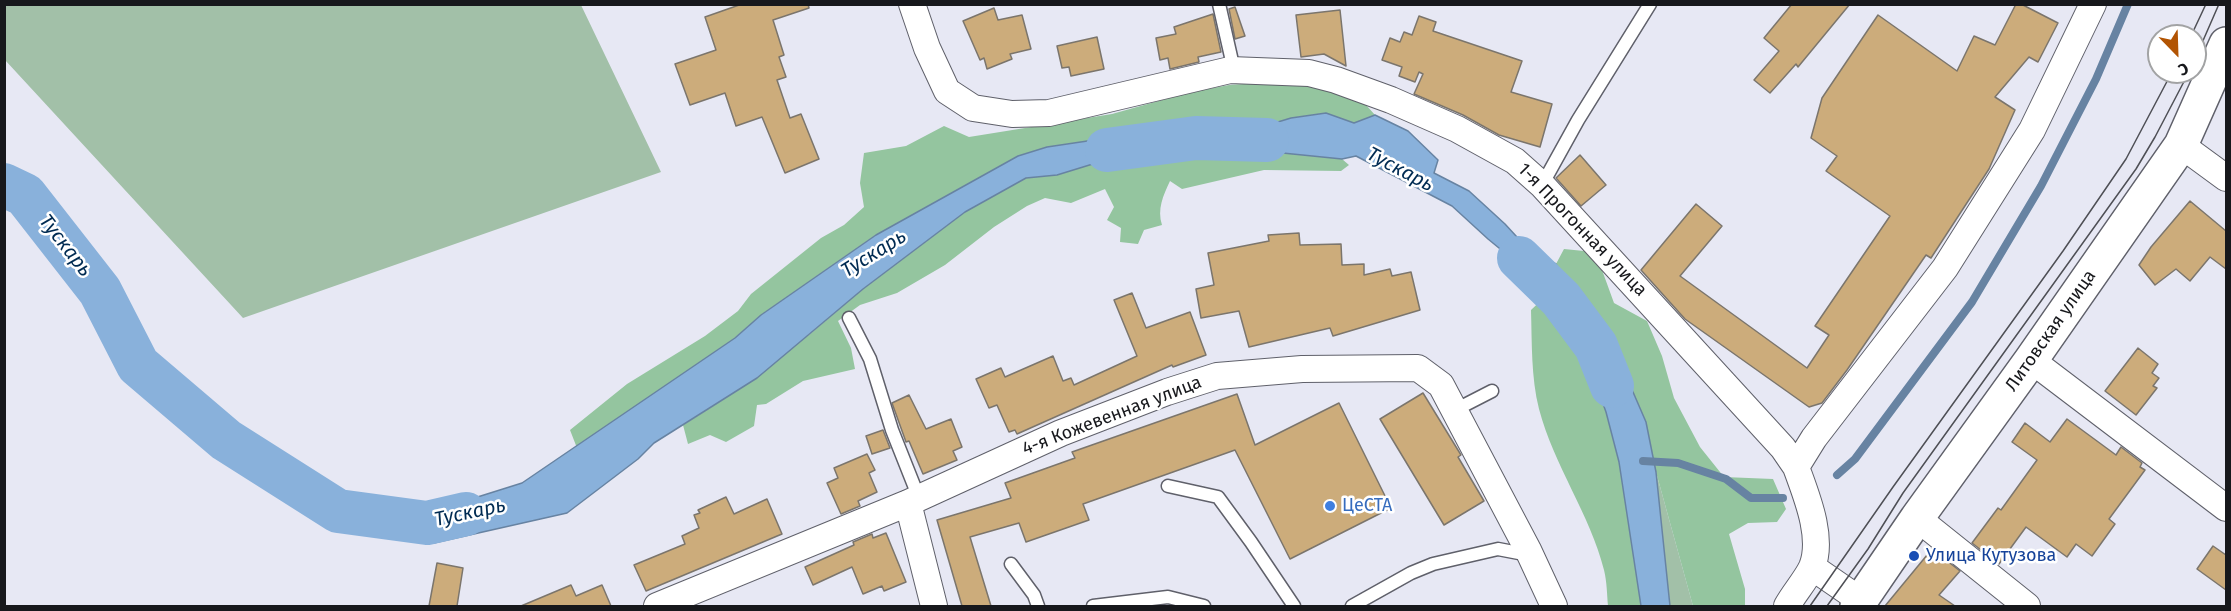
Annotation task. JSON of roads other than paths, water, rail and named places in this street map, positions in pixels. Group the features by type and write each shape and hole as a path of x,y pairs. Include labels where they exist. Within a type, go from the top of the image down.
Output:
{"main road":[{"name":"Литовская улица","path":"1859,603 2181,145 2226,44"}],"street":[{"name":"1-я Прогонная улица","path":"912,4 927,48 947,91 973,108 1012,114 1048,113 1234,70 1309,73 1358,88 1457,129 1515,161 1542,185 1783,448 1796,467 1811,510 1816,545 1812,567"},
{"path":"1796,467 1814,438 1945,268 2032,130 2092,4"},
{"path":"2181,145 2226,178"},
{"path":"2031,360 2226,508"},
{"name":"4-я Кожевенная улица","path":"657,606 913,501 1061,433 1167,392 1217,376 1302,369 1418,368 1441,385 1530,554 1554,606"},
{"path":"913,501 934,606"},
{"path":"1917,518 2026,606"},
{"path":"1787,606 1812,567 1859,603"}],"lane":[{"path":"1219,4 1234,70"},
{"path":"1542,185 1578,120 1650,4"},
{"path":"849,318 870,359 913,501"},
{"path":"1455,410 1492,391"},
{"path":"1168,486 1218,497 1294,606"},
{"path":"1352,606 1411,573 1433,564 1498,549 1530,554"},
{"path":"1011,564 1034,595 1038,606"},
{"path":"1093,606 1168,597 1204,606"}],"water":[{"path":"1326,113 1354,123 1375,115 1408,131 1438,160 1434,173 1469,191 1528,249 1556,264 1564,279 1604,325 1646,422 1656,472 1670,606 1641,606 1619,462 1606,412 1595,382 1596,346 1561,299 1452,206 1356,156 1342,159 1243,149 1207,138 1161,143 1057,175 1026,178 965,212 863,289 757,378 654,443 638,459 567,513 434,543 357,534 310,504 304,490 289,480 265,485 234,463 252,445 300,480 357,514 409,521 433,511 522,483 735,338 761,315 876,235 1018,156 1047,147 1121,136 1182,119 1258,128 1291,118"}],"waterway":[{"path":"1837,475 1855,459 1972,302 2041,186 2096,79 2128,4"},
{"name":"Тускарь","path":"1107,150 1196,138 1267,140"},
{"name":"Тускарь","path":"4,185 25,195 100,291 138,365 226,440 338,511 427,523 466,514"},
{"name":"Тускарь","path":"1519,258 1561,299 1596,346 1612,386"},
{"path":"1643,461 1678,463 1726,479 1751,498 1783,498"}],"tram line":[{"path":"2197,24 2206,4"},
{"path":"2207,32 2219,4"},
{"path":"1810,606 2126,159 2166,84"},
{"path":"1827,606 1868,549 1903,493 2136,169 2183,84"}],"place":[{"name":"ЦеСТА","path":"1330,506"},
{"name":"Улица Кутузова","path":"1914,556"}]}
